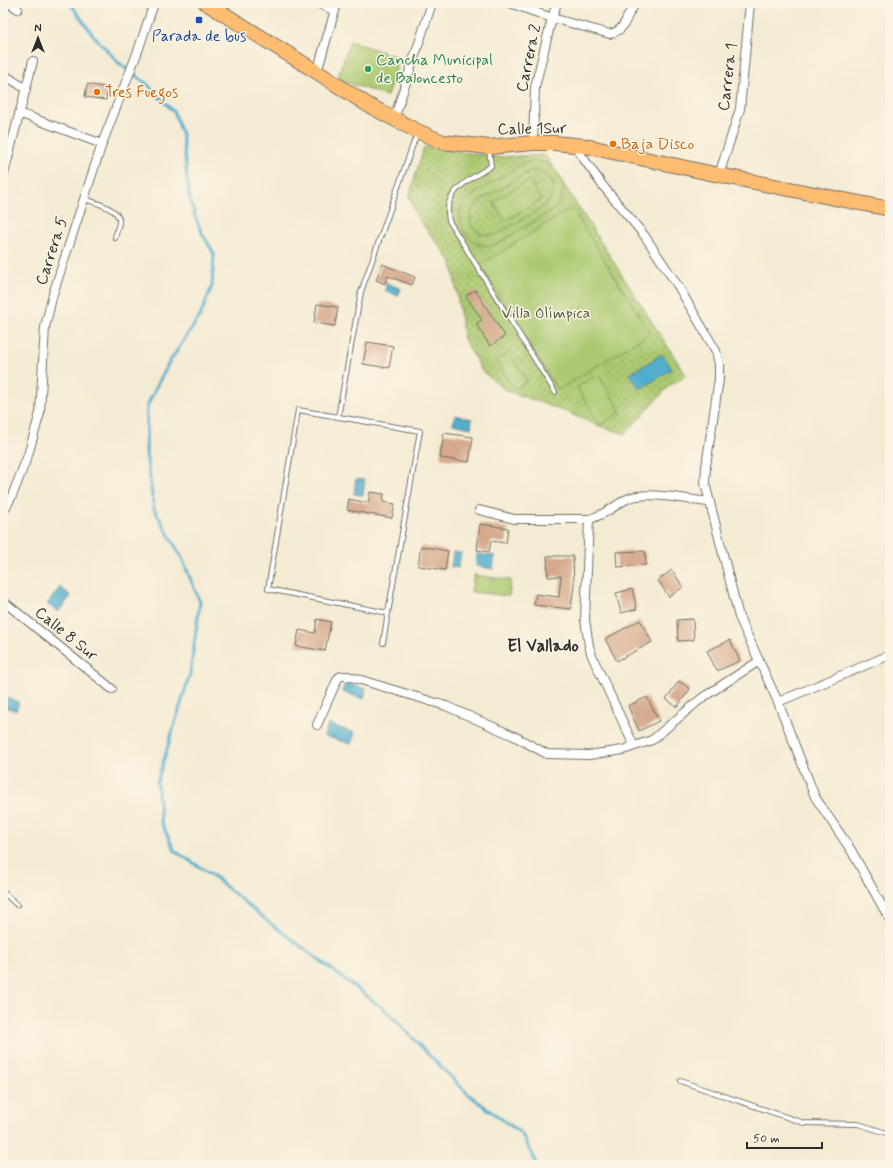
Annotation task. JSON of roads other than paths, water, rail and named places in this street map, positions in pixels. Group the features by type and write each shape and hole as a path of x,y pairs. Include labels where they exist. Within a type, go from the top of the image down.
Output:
{"highway":[{"name":"Calle 1Sur","path":"206,3 368,105 417,131 443,142 489,147 533,143 574,145 890,209"}],"street":[{"path":"9,3 18,9"},
{"name":"Carrera 5","path":"3,512 12,496 28,455 40,413 45,327 53,294 102,144 138,51 154,3"},
{"path":"317,3 336,7 317,72"},
{"path":"394,119 432,3"},
{"path":"510,3 552,18 610,34 618,32 625,24 629,14 637,3"},
{"name":"Carrera 2","path":"533,143 535,87 557,3"},
{"name":"Carrera 1","path":"719,175 740,109 750,3"},
{"path":"3,176 7,143 19,113 33,61"},
{"path":"3,74 26,88"},
{"path":"19,113 102,144"},
{"path":"574,145 603,186 644,235 678,286 716,351 719,364 719,379 705,482 739,617 778,702 815,797 851,850 890,920"},
{"path":"480,510 514,519 590,519 600,516 628,499 640,495 710,502"},
{"path":"590,519 585,620 589,646 592,656 634,746"},
{"name":"Calle 8 Sur","path":"3,601 112,689"},
{"path":"778,702 885,657"},
{"path":"317,725 338,678 341,676 348,676 446,706 514,736 547,754 590,755 623,750 652,740 702,698 759,661"}],"lane":[{"path":"338,417 360,292 417,131"},
{"path":"489,147 491,166 460,187 452,195 449,204 449,221 555,392"},
{"path":"84,198 112,210 117,214 119,220 115,238"},
{"path":"382,643 388,613 420,431 298,410 268,589 388,613"},
{"path":"3,892 17,905"},
{"path":"680,1081 804,1123 858,1124 890,1134"}],"water":[{"path":"387,283 401,289 398,296 385,290"},
{"path":"662,354 672,369 640,389 630,374"},
{"path":"455,415 472,419 471,428 453,424"},
{"path":"356,479 365,480 363,495 354,494"},
{"path":"453,552 461,553 458,568 451,567"},
{"path":"477,554 495,556 493,569 476,566"},
{"path":"60,587 71,596 58,612 47,604"},
{"path":"345,683 366,689 364,699 342,692"},
{"path":"3,696 19,702 16,711 3,706"},
{"path":"328,724 355,733 351,744 324,736"}],"waterway":[{"path":"70,3 93,35 120,64 147,84 174,112 182,134 189,195 202,233 214,254 212,286 200,316 168,364 147,406 146,453 154,509 181,556 200,602 190,674 157,782 161,822 175,851 212,875 266,920 388,1012 469,1095 522,1134 537,1165"}],"place":[{"name":"Parada de bus","path":"199,20"},
{"name":"Cancha Municipal de Baloncesto","path":"368,69"},
{"name":"Tres Fuegos","path":"97,92"},
{"name":"Baja Disco","path":"613,144"}],"district":[{"name":"El Vallado","path":"543,646"}],"park label":[{"name":"Villa Olímpica","path":"546,313"}]}
